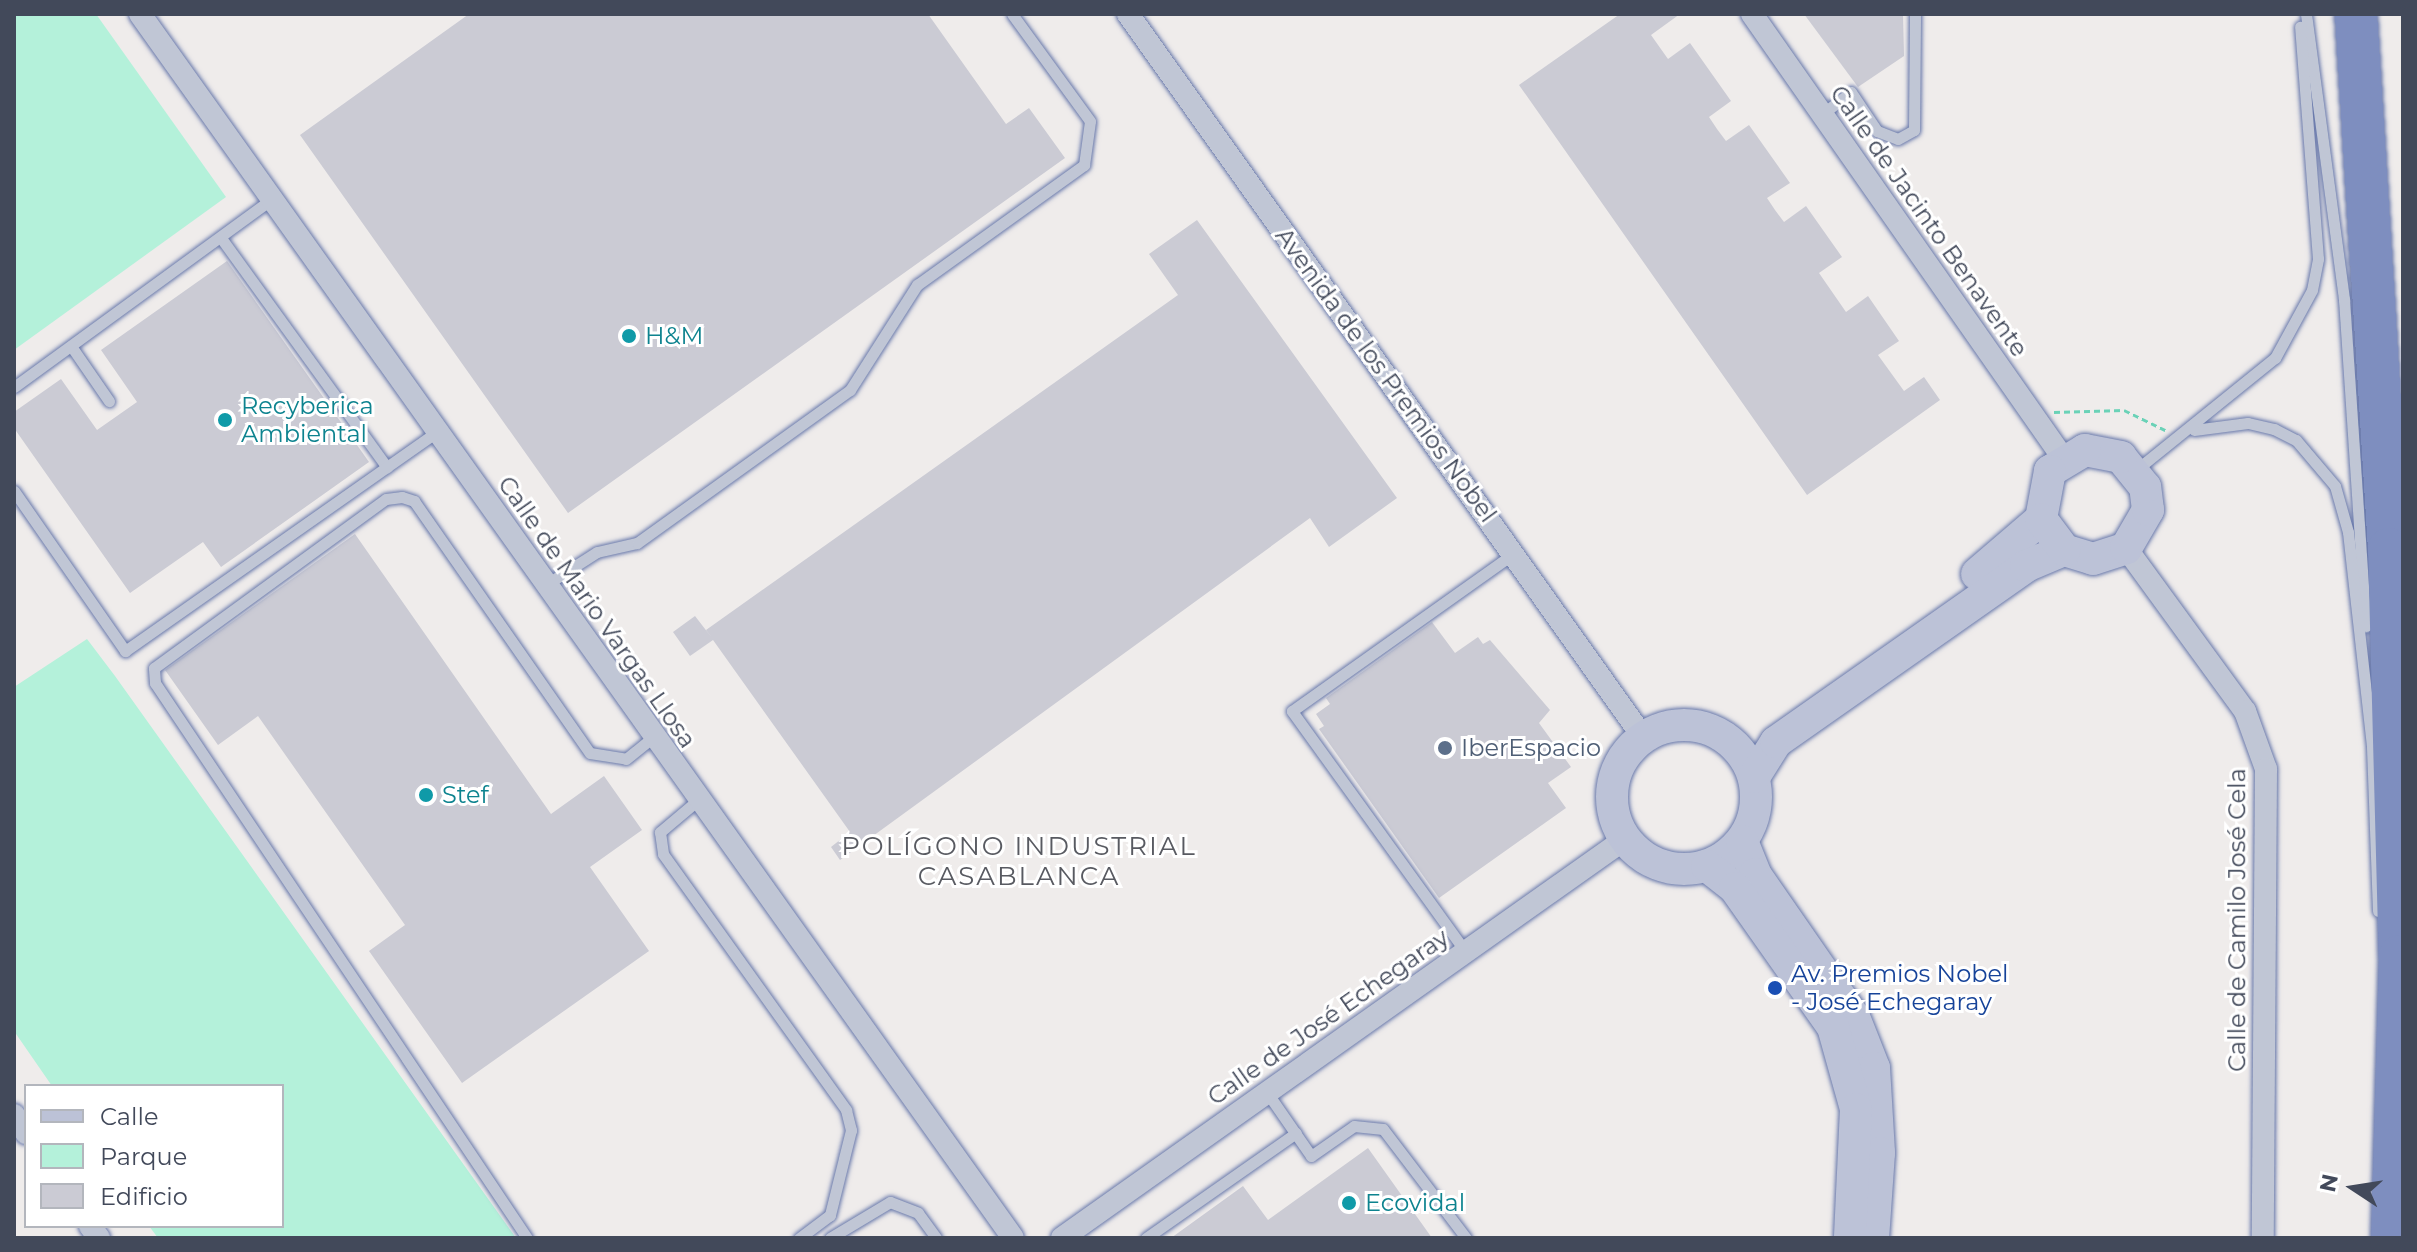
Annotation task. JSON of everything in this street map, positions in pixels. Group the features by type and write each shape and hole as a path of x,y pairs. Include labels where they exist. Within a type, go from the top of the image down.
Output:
{"highway":[{"path":"2356,14 2389,549 2400,956 2392,1238"},
{"path":"2364,14 2403,316"}],"street":[{"name":"Calle de Mario Vargas Llosa","path":"140,14 1013,1238"},
{"name":"Avenida de los Premios Nobel","path":"1128,14 1643,737"},
{"name":"Calle de Jacinto Benavente","path":"1752,14 2063,458"},
{"path":"2104,450 2136,470 2148,510 2126,548 2093,559 2064,550 2041,519 2041,487 2063,458 2104,450"},
{"path":"1730,740 1777,716 2014,547 2041,519"},
{"name":"Calle de Camilo José Cela","path":"2126,548 2245,711 2266,769 2263,1238"},
{"path":"1754,777 1776,742 2026,566 2064,550"},
{"path":"1683,724 1730,740 1754,777 1756,805 1742,841 1707,866 1663,866 1625,839 1611,795 1626,753 1643,737 1683,724"},
{"name":"Calle de José Echegaray","path":"1062,1238 1625,839"},
{"path":"1742,841 1755,874 1854,1017 1874,1068 1873,1238"},
{"path":"1707,866 1735,888 1833,1027 1856,1109 1850,1238"}],"lane":[{"path":"547,584 597,552 637,543 850,390 917,285 1084,165 1090,121 1012,14"},
{"path":"1822,114 1851,92 1877,131 1898,139 1914,130 1915,14"},
{"path":"2136,470 2194,430 2275,358 2312,290 2318,259 2299,14"},
{"path":"2306,14 2344,299 2372,747 2378,928"},
{"path":"14,387 272,199"},
{"path":"221,238 387,467"},
{"path":"71,346 109,401"},
{"path":"2194,430 2248,423 2274,429 2296,440 2335,486 2348,532 2372,747"},
{"path":"14,491 125,651 438,431"},
{"path":"527,1238 155,683 154,668 386,499 402,497 414,501 590,753 626,759 653,737"},
{"path":"1465,951 1292,711 1513,554"},
{"path":"698,800 660,832 663,854 846,1110 851,1130 830,1215 799,1238"},
{"path":"1266,1091 1311,1156 1354,1126 1383,1129 1466,1238"},
{"path":"2379,1238 2380,1096"},
{"path":"1146,1238 1296,1133"},
{"path":"830,1238 890,1202 918,1213 936,1238"}],"path":[{"path":"2048,404 2054,412 2124,410 2176,443"}],"green space":[{"path":"14,14 96,14 226,197 14,350"},
{"path":"87,639 516,1238 158,1238 150,1228 284,1228 284,1084 51,1084 14,1031 14,687"}],"building":[{"name":"H&M","path":"469,14 928,14 1006,124 1029,108 1065,158 568,513 300,135"},
{"path":"1620,14 1680,14 1651,35 1668,59 1690,43 1731,101 1709,117 1717,129 1726,141 1749,125 1790,183 1767,198 1775,210 1784,222 1806,206 1842,257 1819,273 1846,312 1868,296 1899,341 1878,355 1904,391 1924,377 1940,400 1807,495 1519,85"},
{"path":"1804,14 1903,14 1904,56 1858,87"},
{"path":"1197,220 1397,498 1329,547 1310,518 840,860 831,847 850,832 713,640 690,656 673,632 695,616 712,638 706,630 1178,295 1149,254"},
{"name":"Recyberica Ambiental","path":"227,261 369,462 221,567 203,542 130,593 14,428 14,412 61,379 97,430 137,402 101,350"},
{"name":"Stef","path":"355,534 551,814 604,776 642,830 590,867 649,951 462,1083 369,951 405,925 258,716 218,745 165,670"},
{"name":"IberEspacio","path":"1432,622 1455,653 1478,637 1483,644 1490,640 1550,710 1539,723 1571,767 1548,783 1566,808 1439,898 1319,729 1324,726 1316,714 1330,704 1326,698"},
{"name":"Ecovidal","path":"1368,1148 1432,1238 1171,1238 1243,1186 1268,1220"}],"place":[{"name":"H&M","path":"629,336"},
{"name":"Recyberica Ambiental","path":"225,420"},
{"name":"IberEspacio","path":"1445,748"},
{"name":"Stef","path":"426,795"},
{"name":"Av. Premios Nobel - José Echegaray","path":"1775,988"},
{"name":"Ecovidal","path":"1349,1203"}],"district":[{"name":"POLÍGONO INDUSTRIAL CASABLANCA","path":"1019,862"}]}
